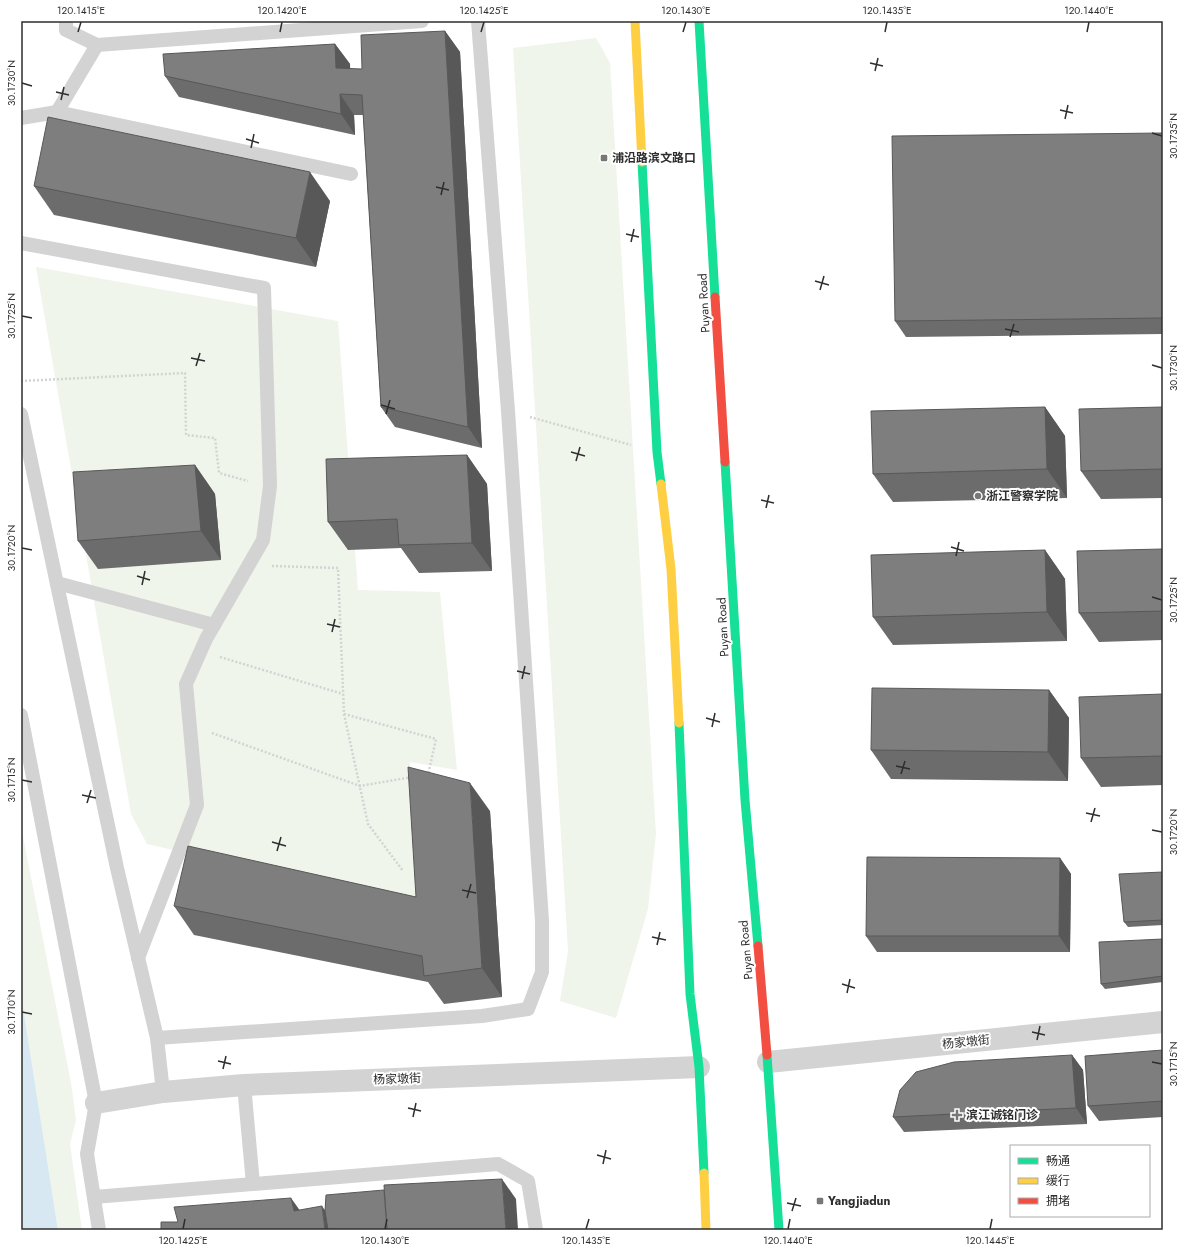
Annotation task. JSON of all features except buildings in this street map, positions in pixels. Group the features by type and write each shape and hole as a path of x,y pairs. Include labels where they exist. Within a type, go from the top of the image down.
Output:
{"main road":[{"path":"635,21 657,452 671,569 683,799 690,994 698,1067 706,1230"},
{"name":"Puyan Road","path":"699,21 745,800 768,1062 779,1230"}],"street":[{"name":"杨家墩街","path":"768,1062 1163,1022"},
{"name":"杨家墩街","path":"96,1103 163,1092 244,1085 698,1067"}],"lane":[{"path":"66,21 66,30 97,45 422,21"},
{"path":"157,1038 482,1016 528,1009 542,972 542,921 508,411 478,21"},
{"path":"57,112 97,45"},
{"path":"21,118 57,112 351,174"},
{"path":"21,243 264,288 270,486 263,540 214,625 186,684 197,805 138,958"},
{"path":"21,414 117,868 157,1038 163,1092"},
{"path":"57,583 214,625"},
{"path":"21,715 96,1103 87,1154 99,1230"},
{"path":"244,1085 253,1184"},
{"path":"94,1198 498,1164 528,1181 536,1219 536,1230"}],"path":[{"path":"21,381 185,374 186,435 215,438 219,473 270,486"},
{"path":"508,411 657,452"},
{"path":"248,566 338,568 344,714 368,824 403,871"},
{"path":"201,651 343,694"},
{"path":"344,714 436,739 429,774 421,776"},
{"path":"189,724 360,786 414,777"}],"shaded area":[{"path":"596,38 610,63 656,834 648,909 616,1018 560,1001 568,951 513,48"},
{"path":"36,267 338,321 358,590 440,592 457,770 410,762 417,906 147,844 131,814"},
{"path":"21,826 71,1083 76,1120 70,1144 82,1230 58,1230 21,994"},
{"path":"21,994 58,1230 21,1230"}],"traffic: fast":[{"path":"699,21 715,297"},
{"path":"642,162 657,452 661,484"},
{"path":"725,462 745,800 758,946"},
{"path":"679,723 690,994 699,1067 704,1173"},
{"path":"767,1055 779,1230"}],"traffic: slow":[{"path":"635,21 642,162"},
{"path":"661,484 671,569 679,723"},
{"path":"704,1173 706,1230"}],"traffic: jam":[{"path":"715,297 725,462"},
{"path":"758,946 767,1055"}],"place":[{"name":"浦沿路滨文路口","path":"604,158"},
{"name":"浙江警察学院","path":"978,496"},
{"name":"滨江诚铭门诊","path":"957,1115"},
{"name":"Yangjiadun","path":"820,1201"}]}
